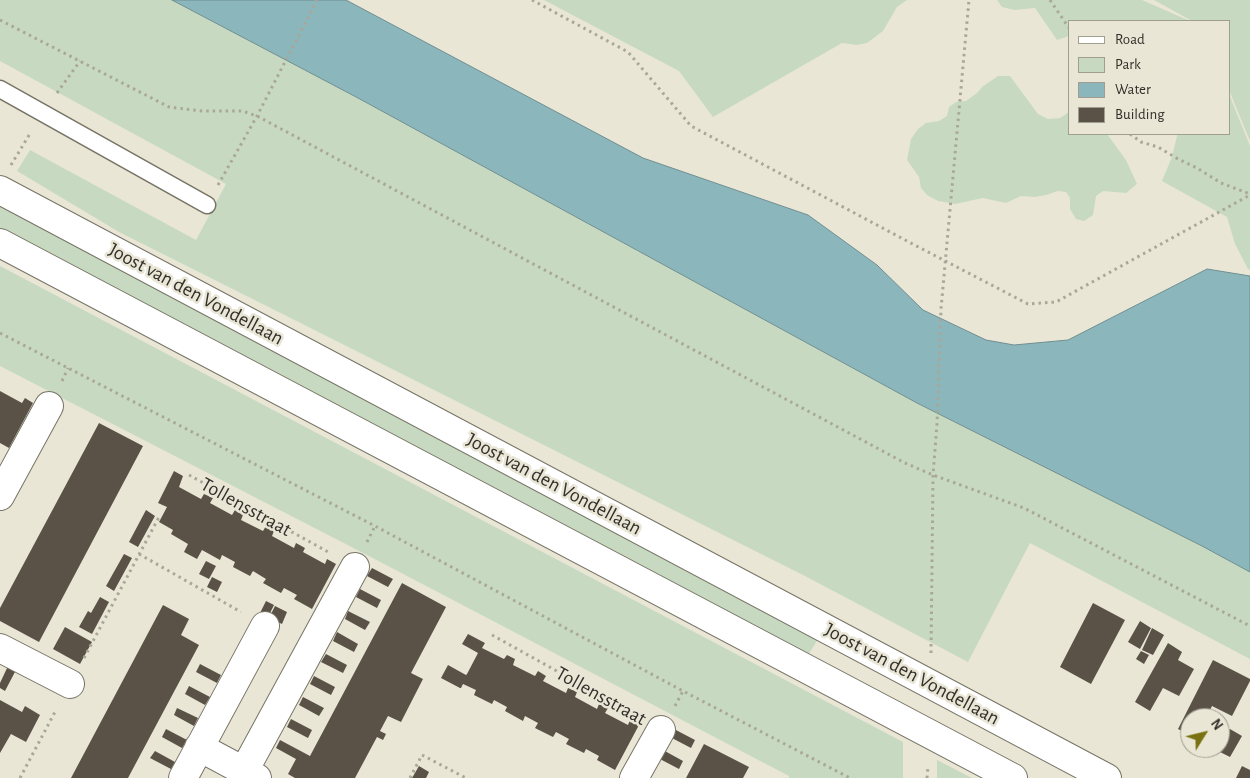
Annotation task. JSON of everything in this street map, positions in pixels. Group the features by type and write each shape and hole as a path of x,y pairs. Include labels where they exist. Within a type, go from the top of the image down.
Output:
{"street":[{"name":"Joost van den Vondellaan","path":"5,178 931,684 1107,778"},
{"path":"0,243 1013,778"},
{"path":"0,496 48,406"},
{"path":"199,747 251,775 355,567"},
{"path":"183,778 265,626"},
{"path":"0,648 70,684"},
{"name":"Tollensstraat","path":"634,778 661,730"}],"lane":[{"path":"0,89 207,205"}],"path":[{"path":"207,205 257,116 317,0"},
{"path":"532,0 628,52 691,126 1028,304 1056,302 1250,195"},
{"path":"931,684 934,475 940,309 969,0"},
{"path":"1050,0 1068,27"},
{"path":"0,20 169,107 242,111 257,116 905,463 1024,508 1250,626"},
{"path":"5,178 43,113 80,61"},
{"path":"1131,135 1141,142 1158,147 1221,183 1250,195"},
{"path":"0,333 374,526 683,692 850,778"},
{"name":"Tollensstraat","path":"189,475 355,567"},
{"path":"20,778 159,517"},
{"path":"355,567 374,526"},
{"path":"139,554 265,626"},
{"name":"Tollensstraat","path":"492,635 661,730"},
{"path":"410,778 422,755 466,778"}],"green space":[{"path":"0,0 172,0 358,98 917,403 1250,572 1250,659 1030,543 968,662 803,575 119,232 17,171 30,150 196,240 226,184 0,61"},
{"path":"544,0 907,0 897,7 883,31 867,43 857,45 842,43 713,117 679,71"},
{"path":"997,0 1142,0 1188,20 1068,20 1068,36 1057,40 1035,8 1015,10 1002,7"},
{"path":"1154,0 1250,0 1250,141 1230,92 1230,20 1190,20"},
{"path":"998,76 1010,76 1038,114 1048,119 1060,118 1068,113 1068,135 1108,135 1126,160 1137,184 1126,193 1103,191 1096,196 1093,215 1084,221 1076,219 1070,209 1070,198 1066,192 1058,191 1035,197 1021,196 1006,203 983,198 955,204 938,201 927,195 921,188 919,177 907,160 911,139 918,129 926,123 939,121 947,116 949,107 956,102 966,101"},
{"path":"1230,96 1250,146 1250,270 1235,244 1227,217 1162,181 1172,157 1177,136 1230,135"},
{"path":"0,203 820,636 808,655 0,230"},
{"path":"0,266 903,742 903,778 789,778 789,776 367,555 0,366"},
{"path":"937,760 972,778 937,778"}],"water":[{"path":"172,0 346,0 643,158 808,215 877,265 923,310 986,340 1014,345 1068,340 1207,269 1250,276 1250,572 917,403 358,98"}],"building":[{"path":"0,391 22,403 25,398 33,403 9,448 0,443"},
{"path":"99,423 143,446 39,642 0,621 0,608"},
{"path":"174,471 183,476 179,487 201,499 204,494 213,498 210,503 232,515 235,510 243,515 241,520 263,531 266,526 274,531 272,536 294,548 296,543 305,548 303,552 325,564 327,559 336,564 312,609 294,599 297,595 284,588 281,593 263,583 266,579 253,571 250,576 233,567 235,562 222,555 220,560 202,550 197,559 184,552 188,544 171,534 173,530 159,522 167,507 158,503"},
{"path":"146,510 155,516 138,547 129,542"},
{"path":"124,554 132,558 114,591 106,586"},
{"path":"206,561 216,566 209,579 199,574"},
{"path":"372,568 393,579 388,587 367,576"},
{"path":"212,577 222,582 217,592 207,587"},
{"path":"402,583 446,607 411,673 423,679 401,722 388,716 380,731 386,734 383,740 377,737 355,778 295,778 288,774 296,759 276,748 280,740 310,756"},
{"path":"360,589 381,600 377,608 356,597"},
{"path":"100,597 109,602 92,634 79,627 88,611 91,613"},
{"path":"266,601 274,605 267,619 259,615"},
{"path":"1093,603 1125,620 1091,684 1060,667"},
{"path":"163,605 189,619 181,635 199,645 128,778 71,778"},
{"path":"275,606 287,612 282,624 269,618"},
{"path":"348,611 370,622 365,630 345,619"},
{"path":"1140,621 1151,628 1140,649 1128,642"},
{"path":"65,627 92,642 80,664 53,649"},
{"path":"1152,628 1164,635 1153,655 1142,650"},
{"path":"337,632 358,644 354,652 333,641"},
{"path":"468,634 485,643 482,648 504,659 507,655 515,659 513,665 535,676 538,671 546,676 543,681 566,693 568,688 577,692 575,697 597,709 599,704 608,708 605,713 628,725 630,720 639,725 615,770 597,760 599,756 586,749 584,753 566,744 569,739 556,732 553,737 535,728 538,723 525,716 523,721 505,711 507,707 494,700 492,704 474,695 476,690 463,684 460,688 441,678 448,665 467,674 478,653 462,644"},
{"path":"1168,643 1182,652 1178,660 1194,669 1179,696 1163,688 1150,711 1135,702"},
{"path":"1141,651 1149,655 1144,664 1136,659"},
{"path":"326,654 347,665 343,673 321,662"},
{"path":"1213,660 1250,679 1232,716 1230,715 1230,708 1216,708 1212,706 1211,708 1189,708"},
{"path":"200,664 221,675 217,683 196,672"},
{"path":"8,666 16,670 5,691 0,688 0,683"},
{"path":"314,676 335,687 331,695 310,684"},
{"path":"189,686 210,697 205,705 185,694"},
{"path":"303,697 324,708 319,716 299,705"},
{"path":"0,700 22,712 25,706 40,715 26,742 11,734 0,753"},
{"path":"177,708 198,718 194,726 174,715"},
{"path":"291,719 312,730 308,738 287,727"},
{"path":"166,729 187,740 182,748 162,737"},
{"path":"674,729 695,740 691,748 670,737"},
{"path":"1230,729 1242,736 1230,757"},
{"path":"704,744 749,767 743,778 686,778"},
{"path":"663,750 683,761 679,769 658,758"},
{"path":"155,751 175,762 171,769 150,758"},
{"path":"419,766 429,772 426,778 412,778"},
{"path":"1242,766 1250,770 1250,778 1236,778"}]}
